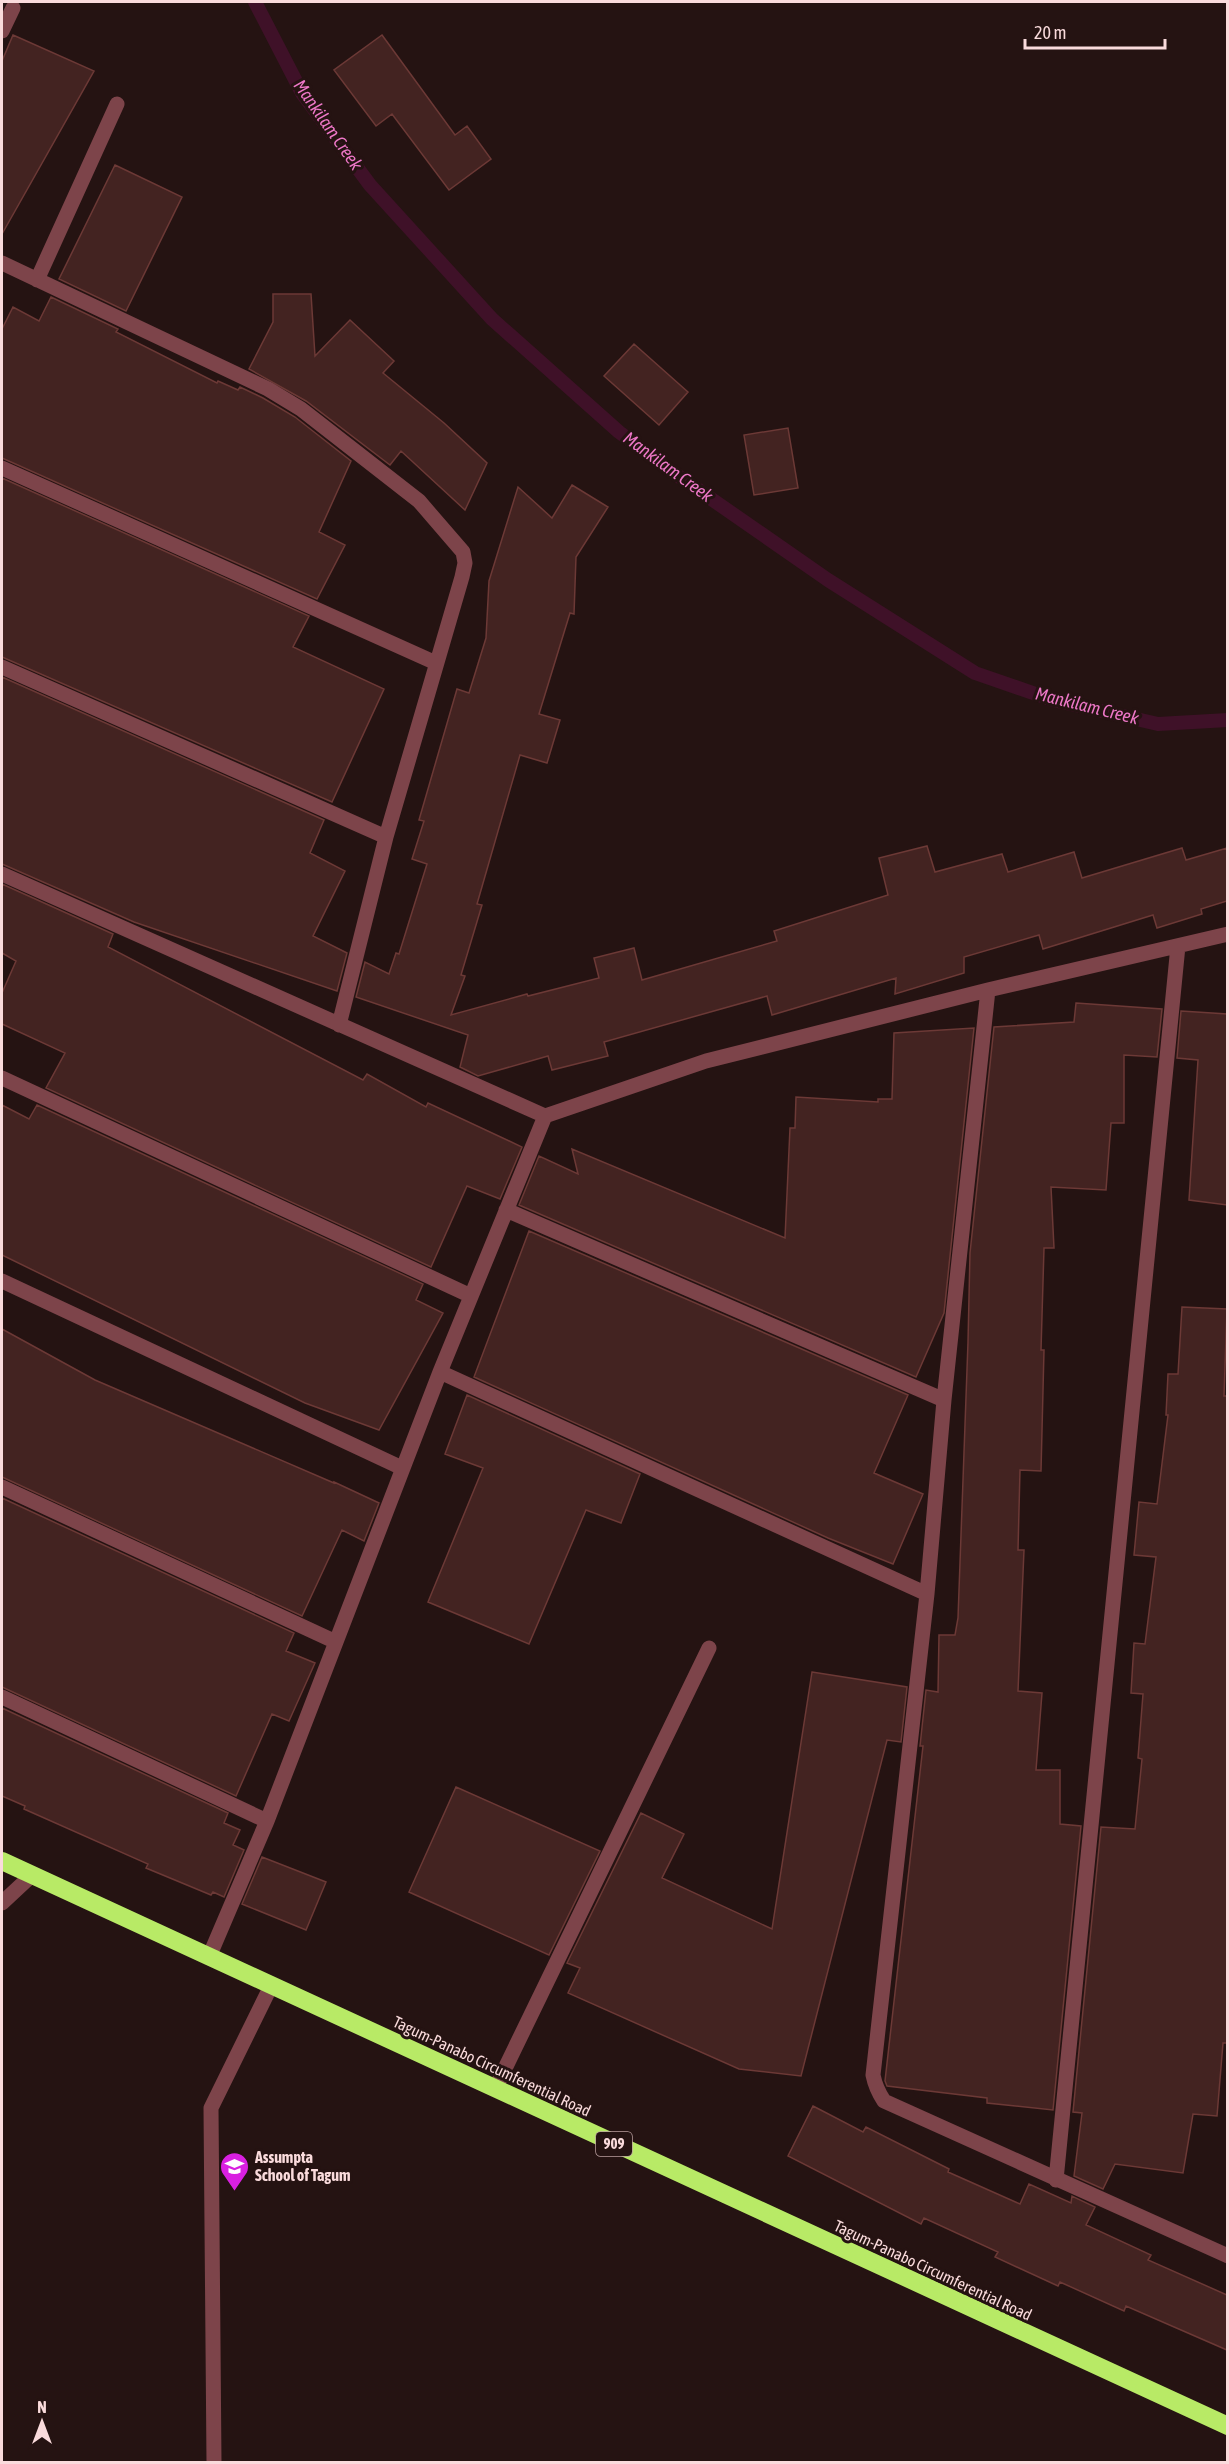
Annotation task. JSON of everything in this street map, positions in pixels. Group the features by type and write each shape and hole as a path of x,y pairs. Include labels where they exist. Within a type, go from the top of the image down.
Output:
{"highway":[{"name":"Tagum-Panabo Circumferential Road","path":"2,1861 1227,2426"}],"street":[{"path":"2,31 13,8"},
{"path":"37,280 117,104"},
{"path":"2,262 268,389 301,409 419,501 463,552 465,563 386,837 339,1025"},
{"path":"2,468 436,663"},
{"path":"2,667 386,837"},
{"path":"2,874 545,1116 706,1061 988,990 1227,934"},
{"path":"1056,2180 1178,946"},
{"path":"988,990 944,1400 927,1594 873,2075 884,2101 1227,2256"},
{"path":"2,1078 471,1296"},
{"path":"209,1957 267,1821 402,1468 545,1116"},
{"path":"506,1210 944,1400"},
{"path":"2,1281 402,1468"},
{"path":"440,1372 927,1594"},
{"path":"2,1486 336,1642"},
{"path":"495,2089 709,1648"},
{"path":"2,1697 267,1821"},
{"path":"2,1903 32,1875"},
{"path":"214,2463 211,2108 271,1986"}],"building":[{"path":"13,35 94,71 2,234 2,61"},
{"path":"382,35 455,135 467,126 491,159 449,190 392,114 376,126 334,70"},
{"path":"115,165 182,197 126,311 59,279"},
{"path":"273,294 311,294 315,356 350,320 394,361 383,373 444,423 487,463 465,510 401,451 390,465 306,401 249,369 273,322"},
{"path":"51,297 118,329 116,332 217,383 218,381 238,390 240,387 263,398 295,417 351,461 319,532 345,545 317,599 2,458 2,329 13,307 39,321"},
{"path":"634,344 688,392 659,425 604,376"},
{"path":"788,428 798,488 754,495 744,435"},
{"path":"2,478 309,616 293,647 384,689 332,802 2,657"},
{"path":"572,485 608,507 576,557 574,614 570,613 539,714 560,720 547,763 520,755 477,904 482,905 461,975 465,976 451,1015 527,994 528,996 599,978 594,958 634,948 642,980 777,941 774,931 888,895 879,858 927,846 935,872 1002,854 1008,872 1074,852 1082,878 1182,848 1186,860 1227,848 1227,901 1201,909 1202,914 1157,928 1153,915 1043,949 1039,935 964,957 964,973 895,994 896,978 772,1015 767,996 604,1042 608,1056 552,1070 548,1056 478,1076 460,1067 468,1035 356,997 365,962 389,974 396,953 399,954 427,864 412,859 424,821 419,820 457,689 469,693 486,638 489,581 518,487 552,518"},
{"path":"2,677 324,820 310,853 345,871 313,936 347,953 337,991 134,922 2,864"},
{"path":"2,884 113,934 108,947 363,1080 367,1074 426,1107 428,1103 522,1147 500,1199 467,1186 431,1267 46,1088 65,1053 2,1024 2,993 16,961 2,953"},
{"path":"1076,1003 1162,1009 1157,1057 1124,1055 1124,1123 1111,1123 1106,1190 1051,1187 1054,1248 1044,1248 1041,1471 1020,1470 1018,1550 1024,1550 1018,1691 1042,1693 1036,1770 1060,1770 1060,1824 1081,1826 1053,2110 987,2103 987,2098 887,2086 885,2081 923,1746 920,1746 926,1690 938,1692 939,1635 955,1635 958,1618 970,1253 994,1027 1074,1022"},
{"path":"1181,1011 1227,1014 1227,1205 1189,1200 1198,1060 1177,1058"},
{"path":"974,1028 944,1313 916,1377 519,1205 539,1156 578,1174 572,1149 785,1238 790,1128 795,1128 796,1097 878,1102 878,1099 892,1099 894,1033"},
{"path":"2,1105 29,1119 37,1105 423,1284 416,1300 443,1313 379,1430 305,1403 2,1255"},
{"path":"529,1231 908,1395 874,1473 923,1494 893,1564 828,1538 474,1377"},
{"path":"1182,1307 1227,1309 1224,1396 1227,1396 1227,2043 1223,2043 1217,2116 1193,2114 1183,2173 1115,2164 1103,2189 1074,2176 1082,2113 1073,2112 1101,1827 1135,1829 1142,1759 1138,1758 1143,1694 1131,1693 1134,1643 1145,1644 1156,1557 1134,1555 1139,1502 1157,1504 1168,1415 1166,1415 1168,1374 1178,1374"},
{"path":"2,1329 95,1380 379,1503 364,1541 342,1530 302,1616 2,1477"},
{"path":"467,1395 640,1474 621,1523 586,1510 529,1644 428,1602 483,1468 445,1454"},
{"path":"2,1498 294,1633 286,1651 315,1663 289,1721 272,1714 236,1796 2,1687"},
{"path":"812,1672 907,1687 901,1742 887,1740 801,2076 739,2069 568,1993 580,1968 567,1963 641,1813 684,1834 662,1878 772,1929"},
{"path":"2,1708 228,1813 224,1823 240,1830 233,1845 244,1850 224,1897 213,1892 211,1895 146,1868 148,1864 24,1809 25,1806 2,1796"},
{"path":"456,1787 600,1851 549,1955 409,1892"},
{"path":"262,1857 326,1882 306,1930 242,1904"},
{"path":"813,2106 863,2132 866,2127 949,2169 948,2172 1020,2204 1029,2184 1071,2203 1072,2196 1095,2207 1086,2225 1151,2255 1148,2260 1227,2295 1227,2350 1126,2306 1124,2311 1060,2282 1058,2286 995,2257 998,2252 924,2218 921,2224 788,2156"}],"waterway":[{"name":"Mankilam Creek","path":"255,2 302,93 370,185 492,319 619,432 674,473 828,580 975,673 1053,700 1158,724 1228,720"}],"place":[{"name":"Assumpta School of Tagum","path":"234,2192"}]}
